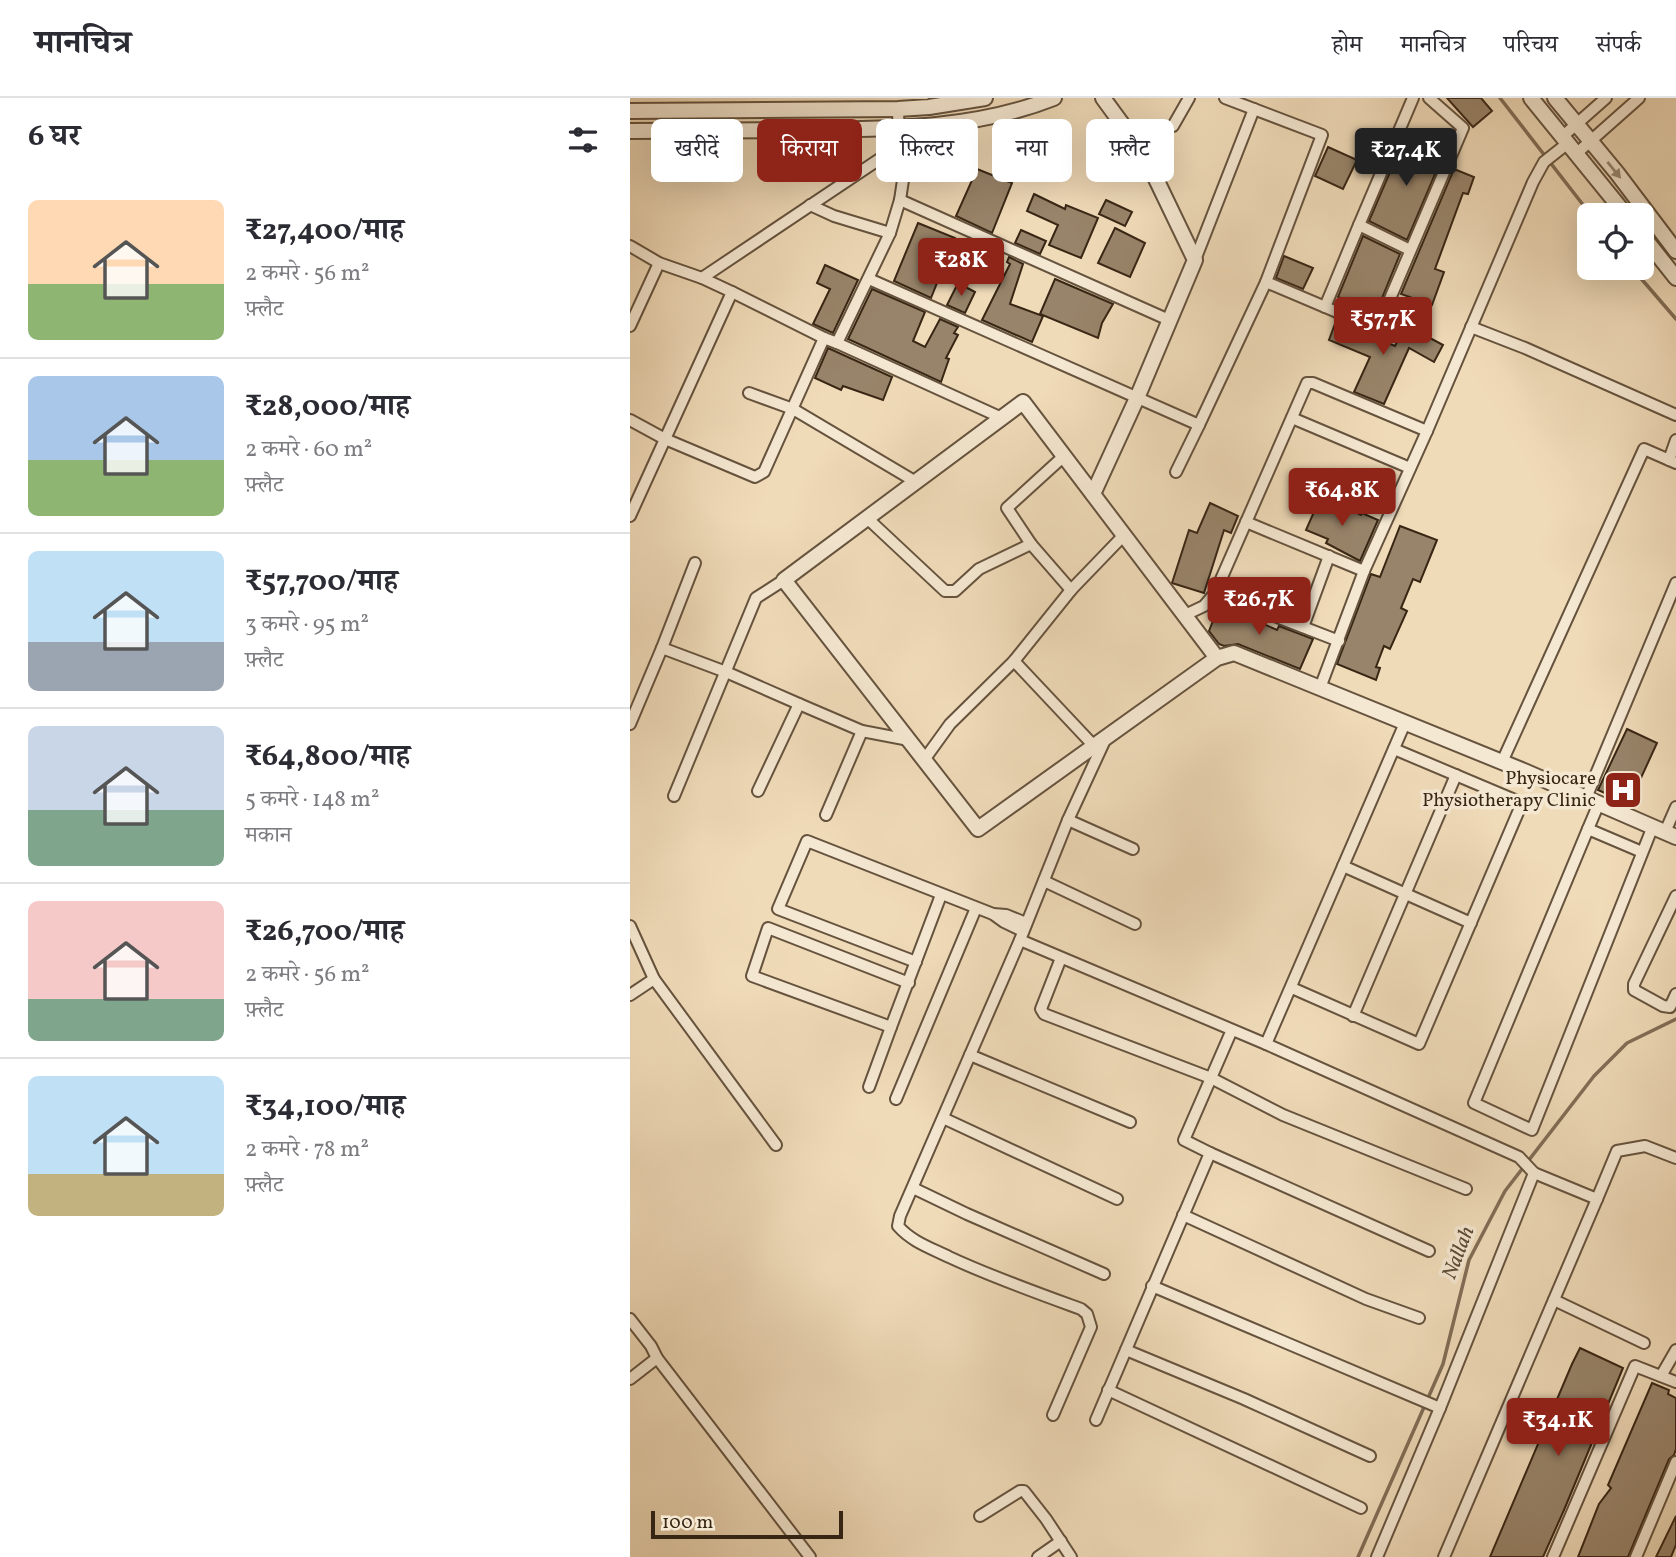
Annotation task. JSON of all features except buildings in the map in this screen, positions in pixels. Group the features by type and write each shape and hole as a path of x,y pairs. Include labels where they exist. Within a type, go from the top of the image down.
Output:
{"street":[{"path":"630,111 898,109 950,105 985,98"},
{"path":"978,119 1033,106 1054,98"},
{"path":"1103,98 1144,154 1195,260"},
{"path":"1174,124 1189,98"},
{"path":"1176,472 1266,282 1322,135 1225,98"},
{"path":"1325,307 1413,98"},
{"path":"1389,300 1463,128 1429,98"},
{"path":"1531,98 1616,203"},
{"path":"1555,98 1676,251"},
{"path":"1567,145 1576,124 1606,98"},
{"path":"1320,688 1364,571 1427,431 1533,181 1544,162 1567,145 1590,141 1639,98"},
{"path":"898,109 898,119"},
{"path":"1093,494 1195,260 1254,109"},
{"path":"651,110 651,119"},
{"path":"743,130 876,129"},
{"path":"630,131 651,131"},
{"path":"702,278 876,161"},
{"path":"837,343 891,233 903,182"},
{"path":"900,200 1169,320"},
{"path":"810,205 834,216 891,233"},
{"path":"1359,225 1410,250"},
{"path":"630,246 659,263 702,278 824,338 1002,418"},
{"path":"1654,250 1676,278"},
{"path":"630,326 659,263"},
{"path":"869,279 1199,425"},
{"path":"1266,282 1370,326"},
{"path":"630,516 635,494 665,439 732,292"},
{"path":"1471,327 1676,415"},
{"path":"630,420 665,439 755,477 764,471 824,338"},
{"path":"1185,615 1204,606 1215,593 1307,383 1313,383 1427,431"},
{"path":"749,393 793,409 916,482"},
{"path":"674,796 756,598 785,580 1023,402 1217,658"},
{"path":"1292,418 1410,468"},
{"path":"1502,762 1644,449 1673,461 1676,440"},
{"path":"1064,456 1007,508 1031,544 1071,590"},
{"path":"867,518 945,591 956,591 979,569 1031,544"},
{"path":"1246,522 1364,571"},
{"path":"924,760 950,724 1014,661 1071,590 1124,535"},
{"path":"1303,627 1329,556"},
{"path":"630,724 695,563"},
{"path":"785,580 978,829 1217,658 1234,653 1502,762 1665,832"},
{"path":"1676,583 1592,801 1588,829 1474,1103 1532,1130 1642,852 1665,832 1676,807"},
{"path":"1215,593 1339,641"},
{"path":"662,648 726,672 862,731 909,740"},
{"path":"1014,661 1100,742"},
{"path":"758,791 799,704"},
{"path":"1266,1044 1405,723"},
{"path":"826,815 862,731"},
{"path":"1053,1415 1088,1338 1091,1327 1087,1314 1081,1309 972,1268 906,1235 898,1226 1100,742"},
{"path":"1292,988 1419,1044 1471,923 1522,803 1394,749"},
{"path":"1353,1016 1456,775"},
{"path":"1068,820 1133,849"},
{"path":"1588,829 1642,852"},
{"path":"891,1027 752,976 768,928 807,841 993,914 1061,958 1231,1032 1266,1044 1519,1157 1534,1173 1597,1199"},
{"path":"1343,866 1471,923"},
{"path":"1044,881 1135,923"},
{"path":"869,1087 941,895"},
{"path":"1676,896 1634,984 1634,990 1670,1007 1676,995"},
{"path":"896,1098 976,908"},
{"path":"778,909 916,962"},
{"path":"630,926 654,979 776,1145"},
{"path":"768,928 909,982"},
{"path":"1061,958 1041,1009 1044,1014 1211,1078 1283,1115 1466,1189"},
{"path":"630,995 654,979"},
{"path":"1231,1032 1184,1140 1429,1251"},
{"path":"970,1055 1130,1122"},
{"path":"943,1118 1117,1199"},
{"path":"1444,1557 1617,1151 1645,1146 1676,1158"},
{"path":"1096,1420 1210,1153"},
{"path":"1377,1557 1534,1173"},
{"path":"913,1188 1104,1274"},
{"path":"1183,1215 1366,1299 1419,1318"},
{"path":"1152,1286 1440,1408"},
{"path":"1554,1300 1644,1343"},
{"path":"630,1319 651,1346 657,1359 810,1557"},
{"path":"1126,1350 1370,1456"},
{"path":"1661,1376 1676,1350"},
{"path":"630,1379 657,1359"},
{"path":"1553,1557 1635,1366 1676,1382"},
{"path":"1108,1390 1361,1508"},
{"path":"1636,1557 1676,1462"},
{"path":"980,1516 1020,1490 1024,1491 1071,1557"},
{"path":"1038,1557 1061,1541"}],"waterway":[{"name":"Nallah","path":"1500,98 1582,203"},
{"name":"Nallah","path":"1642,280 1676,319"},
{"name":"Nallah","path":"1358,1557 1443,1364 1469,1260 1505,1191 1594,1076 1627,1043 1676,1019"}],"place":[{"name":"Physiocare Physiotherapy Clinic","path":"1623,790"}]}
